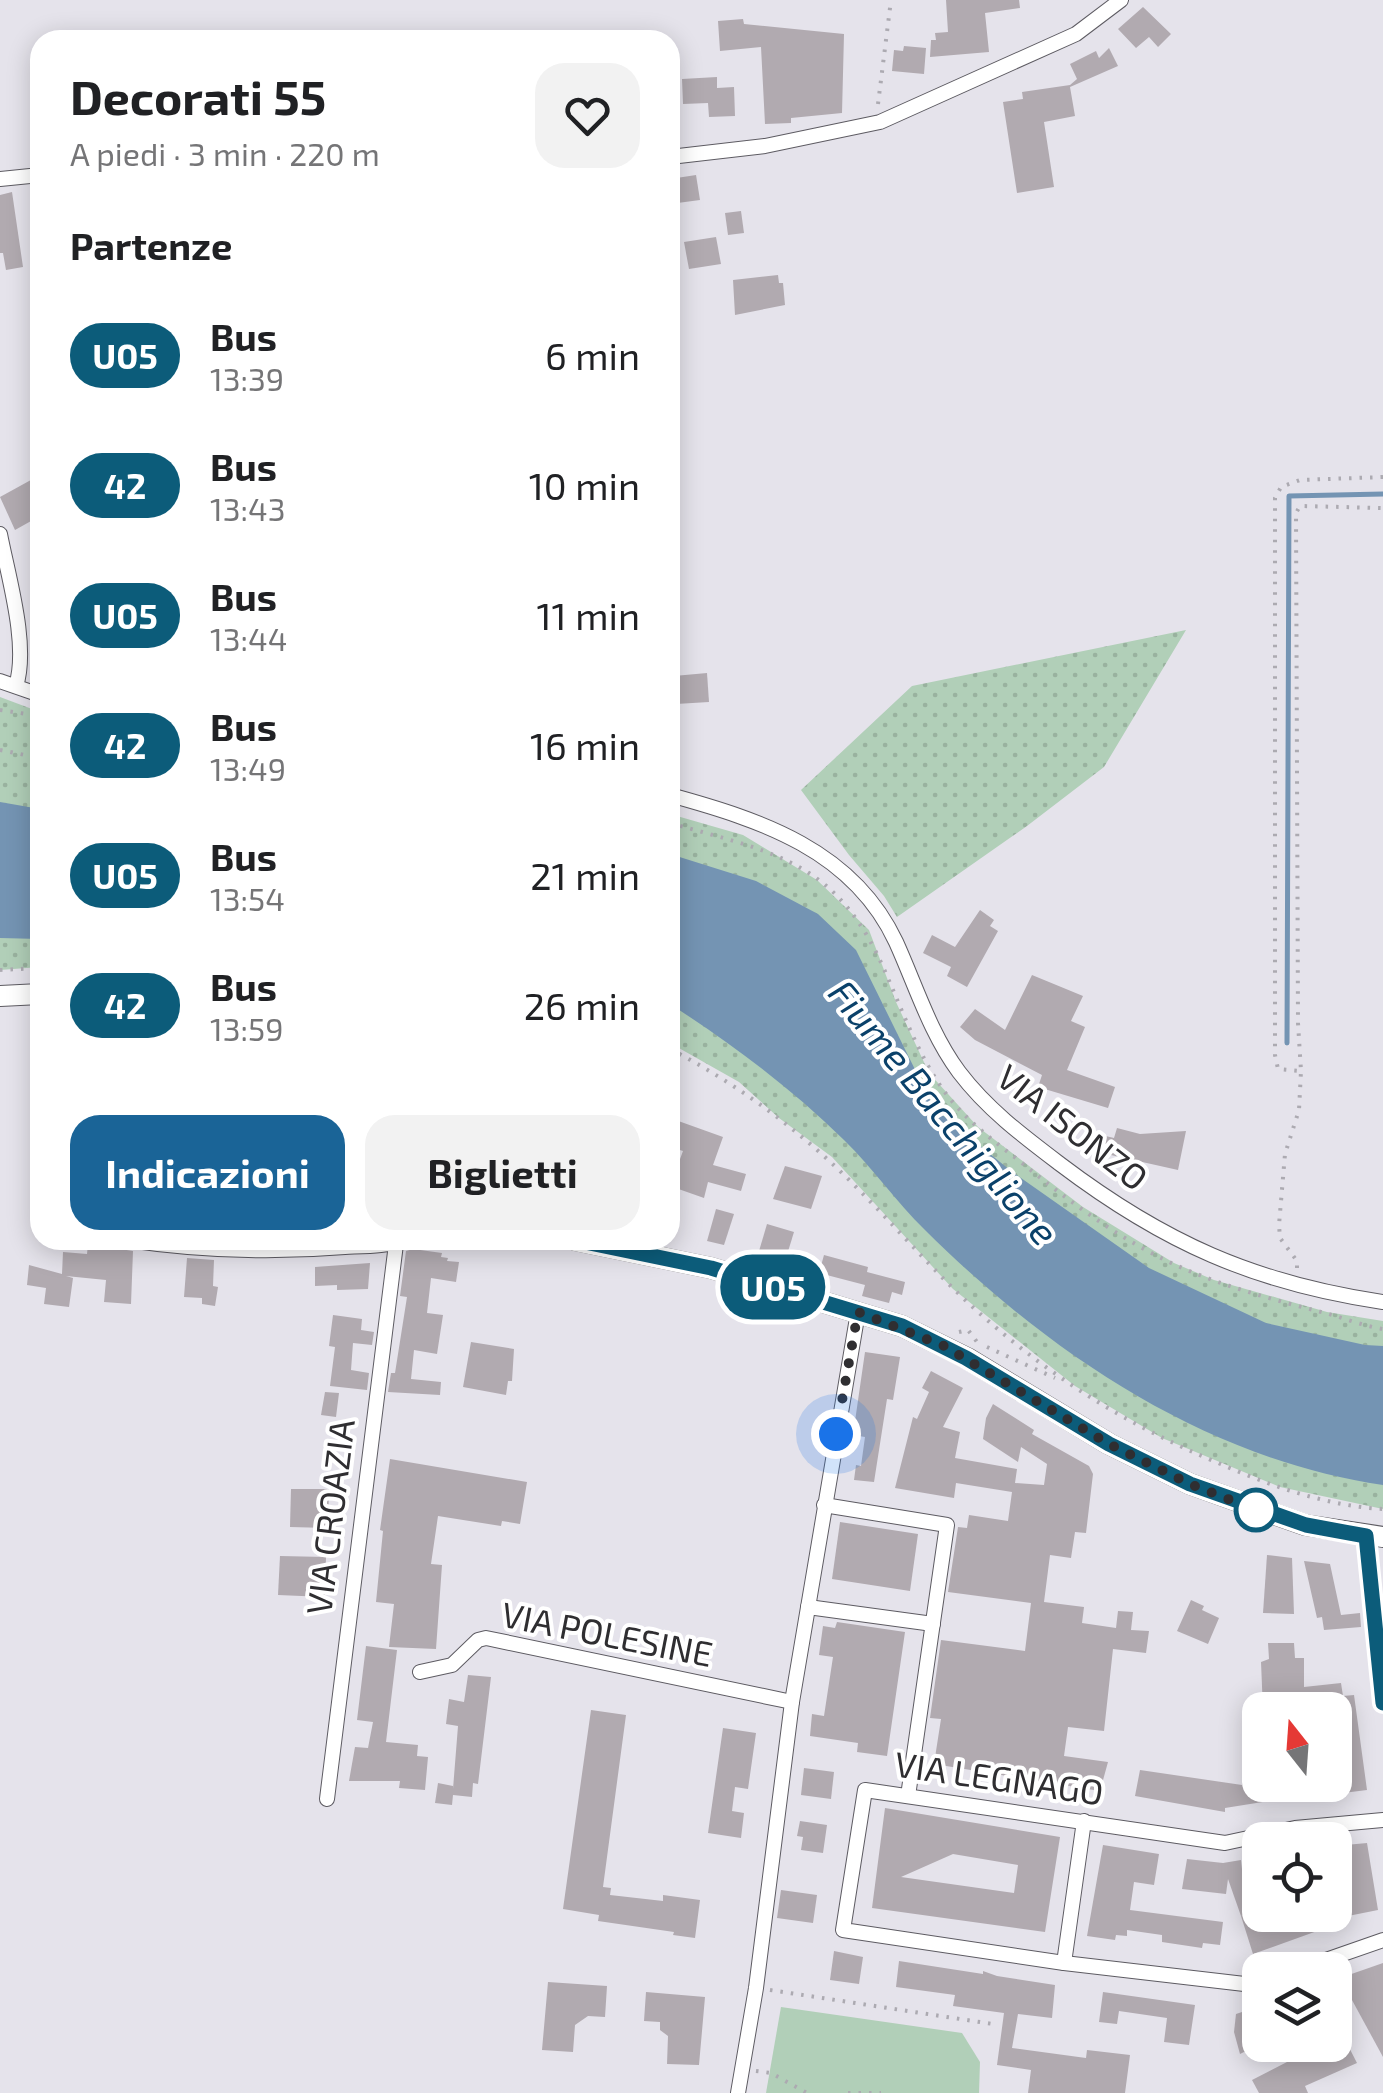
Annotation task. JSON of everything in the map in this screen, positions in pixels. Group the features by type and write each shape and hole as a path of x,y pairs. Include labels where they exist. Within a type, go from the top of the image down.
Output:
{"street":[{"path":"680,157 765,146 880,122 1076,34 1120,0"},
{"path":"0,179 30,176"},
{"path":"0,534 16,618 16,686"},
{"path":"0,681 30,691"},
{"name":"VIA ISONZO","path":"680,798 726,810 790,835 844,871 864,892 894,938 930,1020 957,1069 1014,1128 1095,1191 1150,1226 1212,1258 1292,1284 1383,1302"},
{"path":"0,996 30,994"},
{"name":"VIA CROAZIA","path":"227,1250 269,1250"},
{"name":"VIA CROAZIA","path":"327,1799 400,1250"},
{"path":"626,1250 711,1268 858,1312 944,1346 1109,1444 1190,1484 1306,1525 1375,1537 1383,1703"},
{"path":"738,2093 756,1988 792,1702 858,1312"},
{"path":"824,1505 947,1525 908,1796"},
{"path":"808,1607 933,1624"},
{"name":"VIA POLESINE","path":"420,1672 452,1665 478,1640 486,1638 792,1702"},
{"name":"VIA LEGNAGO","path":"1242,1984 1064,1963 844,1930 865,1790 1225,1843 1295,1828 1383,1820"},
{"path":"1064,1963 1084,1822"},
{"path":"1348,1952 1383,1940"}],"path":[{"path":"880,122 877,109 891,0"},
{"path":"1301,1071 1278,1069 1275,1055 1275,498 1281,487 1300,480 1383,477"},
{"path":"1292,1284 1296,1261 1286,1249 1279,1225 1285,1154 1299,1110 1301,1071 1296,513 1300,506 1383,508"},
{"path":"0,710 30,714"},
{"path":"0,750 30,756"},
{"path":"0,970 30,968"},
{"path":"680,1055 793,1130 856,1186 984,1317 1063,1382"},
{"path":"1175,1264 1294,1306 1383,1329"},
{"path":"950,1336 967,1337 1063,1382 1118,1416 1239,1472 1352,1507 1383,1509"},
{"path":"756,1988 993,2024"},
{"path":"742,2068 771,2074 807,2093"},
{"path":"848,2093 880,2093"}],"green space":[{"path":"1186,630 1104,767 897,917 801,790 912,686"},
{"path":"0,697 30,708 30,968 0,970"},
{"path":"680,817 743,835 817,880 869,930 929,1073 978,1127 1083,1207 1174,1263 1214,1280 1327,1312 1383,1321 1383,1509 1280,1487 1162,1438 1075,1386 953,1289 832,1157 739,1082 680,1049"},
{"path":"781,2007 962,2033 980,2062 979,2093 766,2093"}],"water":[{"path":"0,802 30,807 30,939 0,938"},
{"path":"680,857 756,881 818,914 856,950 934,1108 1011,1171 1149,1268 1266,1323 1383,1346 1383,1485 1318,1472 1254,1452 1193,1426 1078,1358 973,1275 914,1219 824,1121 680,1011"}],"building":[{"path":"946,0 1019,0 1020,8 985,13 989,52 930,57 935,33 948,32"},
{"path":"1143,7 1171,34 1158,47 1149,37 1136,48 1118,29"},
{"path":"743,19 744,24 844,34 842,113 765,124 761,47 720,51 718,21"},
{"path":"904,46 926,48 924,74 892,71 894,50 903,51"},
{"path":"1109,48 1118,66 1070,87 1075,116 1044,122 1054,187 1017,193 1003,102 1023,99 1022,92 1070,85 1077,79 1070,64 1096,51 1099,58"},
{"path":"717,77 717,88 734,87 735,116 709,117 708,103 683,104 682,79"},
{"path":"696,175 700,200 680,203 680,177"},
{"path":"12,192 23,267 6,270 0,253 0,195"},
{"path":"741,211 744,233 728,235 725,213"},
{"path":"716,237 721,264 689,269 684,242"},
{"path":"778,275 779,283 783,283 785,305 735,315 733,280"},
{"path":"30,480 30,522 15,530 0,497"},
{"path":"707,673 709,702 680,704 680,675"},
{"path":"980,910 994,920 990,926 998,931 967,987 947,976 951,967 923,953 932,935 955,947"},
{"path":"1032,975 1083,996 1071,1021 1085,1027 1067,1070 1115,1087 1108,1108 1038,1087 1042,1075 975,1040 960,1027 975,1009 1005,1030"},
{"path":"680,1122 723,1137 713,1165 746,1174 741,1191 708,1182 704,1198 680,1190"},
{"path":"1117,1128 1140,1134 1186,1131 1178,1170 1093,1151 1086,1142 1089,1132 1114,1138"},
{"path":"785,1166 822,1176 811,1209 773,1199"},
{"path":"716,1209 734,1214 724,1245 707,1241"},
{"path":"767,1224 794,1232 786,1258 759,1251"},
{"path":"87,1250 133,1251 131,1304 104,1302 106,1280 66,1276 73,1278 69,1307 44,1304 46,1288 27,1285 29,1265 62,1274 63,1252 87,1254"},
{"path":"406,1251 442,1253 447,1261 459,1262 456,1282 431,1278 427,1313 443,1315 437,1354 414,1350 411,1379 441,1382 440,1395 388,1392 391,1373 395,1373 407,1297 400,1296"},
{"path":"824,1255 905,1282 902,1295 892,1292 889,1303 862,1296 865,1285 819,1273"},
{"path":"187,1258 214,1260 213,1286 218,1287 215,1306 202,1304 202,1298 184,1297"},
{"path":"370,1263 368,1289 315,1286 315,1267"},
{"path":"333,1315 362,1319 361,1330 374,1332 372,1345 353,1343 351,1370 369,1373 367,1390 330,1386 335,1347 329,1346"},
{"path":"471,1342 514,1349 512,1381 508,1381 506,1395 463,1387"},
{"path":"865,1352 900,1357 893,1400 887,1399 874,1482 854,1480 856,1465 861,1466 865,1437 853,1435"},
{"path":"931,1371 963,1388 943,1427 960,1432 955,1458 1017,1469 1015,1483 1044,1485 1047,1464 1021,1447 1018,1462 983,1439 993,1404 1034,1430 1032,1434 1089,1466 1093,1474 1086,1533 1075,1532 1071,1558 1050,1555 1044,1602 1084,1607 1082,1623 1116,1628 1118,1611 1133,1612 1131,1630 1149,1631 1146,1653 1113,1649 1104,1731 1068,1727 1064,1756 1108,1762 1100,1791 934,1764 941,1719 930,1718 941,1640 1025,1651 1031,1603 948,1592 958,1527 967,1528 969,1515 1008,1521 1012,1492 956,1483 954,1498 895,1488 913,1417 917,1419 929,1392 922,1388"},
{"path":"325,1392 339,1393 336,1417 321,1415"},
{"path":"390,1459 527,1482 520,1524 502,1521 501,1526 438,1516 431,1564 442,1565 436,1649 389,1647 394,1604 376,1602 383,1531 380,1530"},
{"path":"291,1489 329,1489 328,1528 290,1527"},
{"path":"840,1522 918,1534 910,1591 832,1579"},
{"path":"1267,1555 1292,1558 1294,1614 1263,1613"},
{"path":"280,1556 326,1557 325,1597 278,1595"},
{"path":"1304,1561 1330,1564 1341,1615 1360,1613 1361,1627 1324,1630 1322,1617 1317,1618"},
{"path":"1191,1600 1219,1618 1208,1644 1177,1631"},
{"path":"837,1622 905,1632 887,1756 857,1752 858,1743 810,1736 812,1714 824,1716 833,1657 819,1655 823,1626 835,1628"},
{"path":"1268,1643 1294,1643 1295,1658 1304,1658 1304,1687 1341,1683 1342,1692 1262,1692 1261,1662 1269,1659"},
{"path":"366,1646 397,1650 386,1742 418,1745 417,1756 428,1757 425,1790 399,1788 400,1781 349,1781 355,1747 368,1748 373,1722 357,1720"},
{"path":"468,1675 491,1677 478,1784 473,1783 472,1797 453,1795 452,1805 435,1803 438,1783 453,1789 458,1726 446,1724 449,1699 464,1702"},
{"path":"1352,1695 1354,1695 1367,1790 1352,1792"},
{"path":"591,1710 626,1715 603,1887 611,1888 610,1895 663,1901 663,1895 700,1900 695,1938 598,1921 599,1915 563,1909"},
{"path":"723,1728 756,1733 748,1789 735,1787 732,1811 744,1813 741,1838 708,1833"},
{"path":"804,1768 834,1772 831,1799 801,1795"},
{"path":"1140,1770 1242,1785 1242,1802 1262,1802 1225,1808 1225,1812 1135,1796"},
{"path":"885,1808 1060,1837 1045,1932 872,1908","holes":["953,1854 1018,1865 1014,1893 901,1877"]},
{"path":"800,1821 827,1825 823,1853 801,1850 803,1837 797,1836"},
{"path":"1367,1843 1378,1910 1352,1915 1352,1844"},
{"path":"1103,1845 1159,1854 1154,1885 1134,1882 1130,1910 1223,1922 1220,1945 1203,1943 1202,1948 1162,1942 1162,1935 1127,1930 1127,1936 1116,1935 1115,1940 1087,1936"},
{"path":"1187,1859 1223,1863 1241,1860 1242,1921 1228,1879 1226,1894 1182,1889"},
{"path":"781,1890 817,1895 813,1923 777,1918"},
{"path":"1246,1932 1314,1932 1259,1952 1252,1952"},
{"path":"834,1951 863,1957 859,1984 830,1980"},
{"path":"899,1961 1055,1985 1052,2018 1018,2014 1012,2048 1086,2058 1087,2050 1130,2055 1125,2093 1028,2093 1031,2070 997,2065 1004,2013 953,2006 955,1995 896,1987"},
{"path":"1383,1963 1383,2057 1352,2000 1352,1974"},
{"path":"548,1982 607,1986 605,2017 588,2016 575,2025 573,2052 542,2050"},
{"path":"646,1992 705,1997 699,2065 667,2064 668,2036 660,2030 660,2022 644,2021"},
{"path":"1103,1992 1195,2005 1189,2045 1164,2042 1167,2018 1119,2011 1117,2024 1099,2022"},
{"path":"1242,2012 1240,2054 1234,2032 1236,2014"},
{"path":"1352,2053 1357,2063 1305,2086 1308,2093 1259,2093 1252,2080 1287,2062 1352,2062"}],"waterway":[{"path":"1287,1043 1289,496 1383,494"}],"bus line":[{"name":"U05","path":"630,1250 711,1268 902,1326 966,1358 1109,1444 1190,1484 1306,1525 1366,1536 1383,1703"}],"route":[{"path":"836,1434 858,1312 902,1326 944,1346 1109,1444 1190,1484 1256,1510"}],"water label":[{"name":"Fiume Bacchiglione","path":"943,1113"}]}
